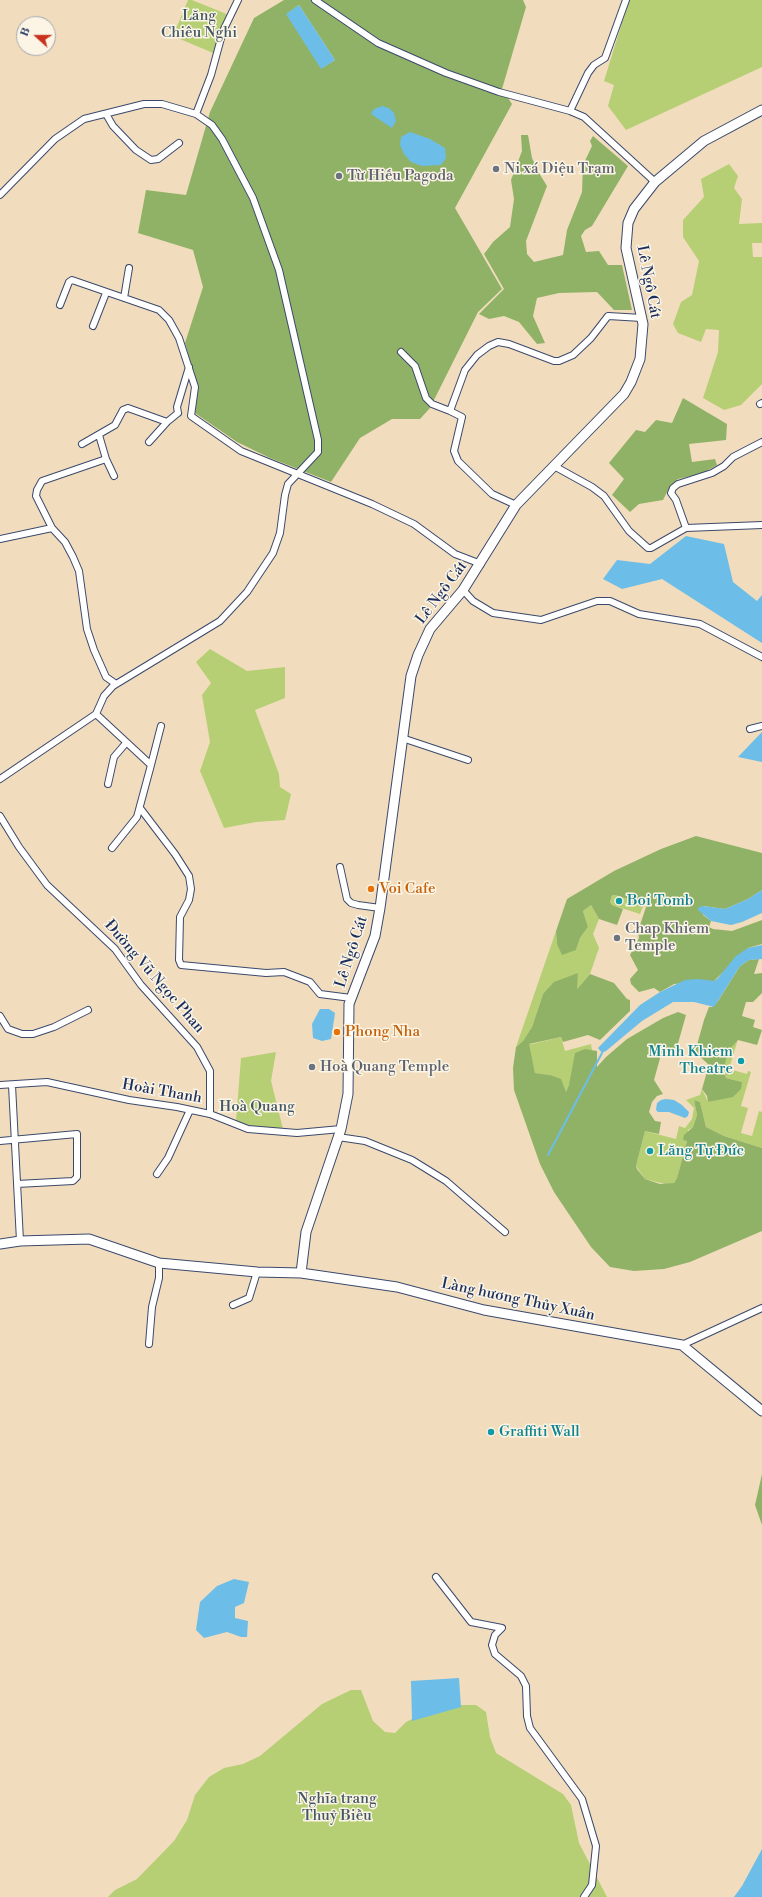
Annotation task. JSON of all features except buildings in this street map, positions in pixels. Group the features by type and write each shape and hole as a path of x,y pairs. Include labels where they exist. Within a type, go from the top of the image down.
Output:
{"street":[{"path":"196,114 211,75 223,31 238,0"},
{"path":"315,0 378,43 446,73 499,92 570,111 584,117 655,182"},
{"path":"570,111 588,73 594,65 600,63 605,58 626,0"},
{"path":"0,195 55,139 84,119 144,104 162,104 196,114 212,125 222,139 250,191 279,270 318,440 318,452 288,484 284,495 280,533 273,553 247,592 220,621 116,684 104,696 96,714 0,779"},
{"name":"Lê Ngô Cát","path":"301,1273 306,1232 340,1133 348,1094 347,1028 349,1004 375,936 380,908 410,676 418,655 430,629 463,590 481,564 516,505 624,394 632,382 640,359 643,324 626,248 628,223 634,209 655,182 704,141 762,110"},
{"path":"106,114 113,126 136,150 151,160 158,159 178,143"},
{"path":"124,298 129,268"},
{"path":"60,305 69,282 72,280 106,293 159,310 169,320 179,338 189,366 195,387 191,416"},
{"path":"93,326 106,293"},
{"path":"450,411 465,370 477,356 489,346 498,342 509,344 554,361 559,361 573,354 591,338 608,316 642,318"},
{"path":"401,352 415,366 426,398 432,404 462,417 454,451 458,461 492,494 516,505"},
{"path":"178,413 177,407 189,366"},
{"path":"82,444 115,425 123,410 128,408 167,422"},
{"path":"178,413 191,416 241,451 296,474 341,490 407,521 454,554 481,564"},
{"path":"149,442 167,422 178,413"},
{"path":"99,435 106,459 114,476"},
{"path":"686,528 676,500 671,493 673,488 678,484 712,473 724,466 733,457 762,442"},
{"path":"106,459 50,478 40,483 36,496 52,528 65,542 73,557 82,585 87,629 94,650 104,673 116,684"},
{"path":"554,466 592,487 604,496 629,531 646,548 652,548 686,528 762,525"},
{"path":"0,539 52,528"},
{"path":"463,590 472,601 493,613 541,620 598,601 610,601 639,614 700,624 762,657"},
{"path":"96,714 151,765"},
{"path":"112,848 136,817 140,808 161,726"},
{"path":"750,729 762,726"},
{"path":"402,738 468,760"},
{"path":"108,784 114,757 126,743"},
{"path":"140,808 175,854 189,876 190,893 180,917 179,960 181,965 266,973 284,972 310,982 320,994 351,998"},
{"name":"Đường Vũ Ngọc Phan","path":"0,816 18,847 47,885 115,949 141,985 197,1047 210,1071 210,1114"},
{"path":"340,866 347,898 351,903 358,906 380,908"},
{"path":"0,1016 8,1029 22,1034 33,1034 54,1027 88,1010"},
{"name":"Hoài Thanh","path":"0,1085 47,1082 129,1100 210,1114 248,1129 297,1133 340,1133 365,1141 412,1160 446,1181 505,1232"},
{"path":"12,1085 20,1241"},
{"path":"157,1174 168,1158 190,1110"},
{"path":"0,1141 77,1134 77,1177 73,1181 17,1184"},
{"name":"Làng hương Thủy Xuân","path":"0,1244 20,1241 89,1239 160,1263 257,1272 301,1273 397,1287 484,1310 682,1345"},
{"path":"149,1344 152,1307 159,1278 160,1263"},
{"path":"233,1305 249,1298 257,1272"},
{"path":"762,1308 682,1345 762,1411"},
{"path":"436,1577 471,1622 502,1628 495,1635 492,1645 495,1654 521,1676 526,1686 527,1716 530,1728 582,1798 596,1846 592,1885 584,1897"}],"green space":[{"name":"Lăng Chiêu Nghi","path":"188,0 192,0 229,15 213,53 173,36"},
{"path":"284,0 523,0 526,7 502,89 512,104 455,208 502,289 478,312 430,408 420,419 392,419 360,438 331,482 270,458 237,442 195,413 198,387 185,343 203,287 193,250 138,233 146,190 186,195 210,112 254,18","holes":["299,5 335,60 322,68 287,14"]},
{"path":"629,0 762,0 762,67 626,130 608,106 614,85 604,81"},
{"path":"521,135 528,135 532,158 547,186 526,241 527,254 534,262 563,255 567,230 582,192 583,165 592,146 590,141 593,136 628,166 592,226 585,230 581,236 586,252 599,251 608,265 622,265 632,310 614,310 597,292 559,293 537,298 533,316 545,343 537,344 519,322 504,316 489,319 479,314 504,289 484,254 493,242 510,227 514,199 511,180 522,151"},
{"path":"729,164 738,176 734,188 742,199 739,224 762,223 762,243 752,243 753,257 762,257 762,384 741,405 724,410 703,398 718,352 719,330 706,329 701,342 678,333 673,324 681,302 692,295 699,261 683,237 683,220 704,197 701,179"},
{"path":"683,398 727,424 726,440 689,444 692,462 715,459 717,465 703,473 678,479 668,490 663,500 639,504 630,512 612,495 624,479 609,463 636,430 645,432 656,420 672,423"},
{"path":"210,649 247,671 285,667 285,698 255,710 279,774 280,787 291,794 285,820 256,822 224,828 200,771 210,742 202,695 211,683 196,662"},
{"path":"696,836 762,853 762,890 748,899 725,909 703,906 703,915 711,921 709,927 713,929 732,931 762,920 762,944 748,948 714,981 674,984 660,992 654,988 639,992 631,984 630,979 638,970 630,955 639,938 638,931 646,907 644,904 612,895 610,902 612,905 623,909 617,925 599,919 591,905 583,911 588,927 580,938 576,950 562,955 557,944 556,931 567,899 614,871 661,849"},
{"path":"612,895 644,904 640,914 612,905 610,902"},
{"path":"591,905 599,919 593,934 599,948 590,974 576,990 578,973 543,994 532,1027 523,1041 516,1047 556,931 557,944 576,950 580,938 588,927 583,911"},
{"path":"759,959 754,974 762,973 762,993 753,1002 746,1002 742,1016 755,1020 753,1027 762,1030 757,1045 738,1040 729,1050 723,1071 726,1078 742,1082 741,1089 733,1097 708,1102 707,1096 702,1089 709,1065 695,1052 704,1020 709,1007 712,1007 718,1001 740,966 749,960"},
{"path":"578,973 577,989 590,974 614,983 627,999 630,1000 630,1011 600,1040 588,1035 563,1042 561,1037 529,1044 535,1073 550,1075 561,1079 566,1092 569,1085 575,1053 585,1049 597,1051 597,1067 627,1039 663,1018 678,1012 686,1015 677,1047 662,1051 654,1080 663,1094 657,1096 652,1102 649,1112 655,1121 661,1122 659,1134 645,1131 636,1166 637,1169 645,1179 660,1184 674,1183 677,1178 687,1141 683,1140 684,1135 693,1127 697,1115 694,1100 700,1102 706,1127 724,1136 762,1148 762,1231 690,1262 664,1269 634,1271 610,1267 591,1247 554,1192 540,1164 514,1090 513,1068 516,1047 523,1041 532,1027 543,994 554,982"},
{"path":"561,1037 565,1051 591,1044 592,1050 585,1050 566,1092 550,1075 535,1073 528,1044"},
{"path":"738,1039 729,1069 747,1074 748,1071 751,1072 741,1106 748,1108 741,1133 752,1136 759,1111 762,1112 762,1148 724,1136 706,1127 700,1102 694,1100 697,1115 693,1127 688,1130 687,1141 677,1178 674,1183 669,1185 645,1179 636,1166 645,1131 676,1139 679,1126 685,1128 692,1119 694,1108 686,1100 700,1095 702,1089 708,1102 720,1099 742,1082 726,1078 723,1071 729,1050"},
{"name":"Hoà Quang","path":"276,1052 271,1081 283,1129 254,1128 236,1121 241,1058"},
{"path":"762,1474 762,1525 755,1505"},
{"name":"Nghĩa trang Thuỷ Biều","path":"351,1690 361,1690 373,1721 385,1732 395,1733 406,1722 428,1711 453,1705 476,1705 486,1712 490,1737 496,1753 563,1794 571,1805 579,1843 607,1897 108,1897 115,1890 137,1879 174,1841 187,1820 195,1795 209,1777 224,1768 243,1764 260,1756 322,1704"}],"water":[{"path":"299,5 335,60 321,69 286,14"},
{"path":"382,106 389,108 394,113 396,121 392,128 371,114 374,109"},
{"path":"410,132 430,139 445,148 446,158 441,165 422,166 411,162 404,154 400,145 401,137"},
{"path":"686,536 724,544 733,582 757,601 762,595 762,643 662,579 622,589 603,579 617,560 650,564"},
{"path":"762,732 762,762 738,757 760,734"},
{"path":"762,890 762,913 742,922 731,925 711,921 698,910 699,907 703,906 725,909 748,899"},
{"path":"762,945 762,959 749,960 740,966 714,1007 694,1002 673,1002 642,1021 606,1051 602,1053 598,1048 640,1005 660,992 685,980 698,979 714,981 736,956 748,948"},
{"path":"320,1009 329,1009 335,1013 331,1039 322,1041 313,1038 312,1024"},
{"path":"666,1099 674,1100 682,1105 689,1112 688,1116 685,1118 669,1112 658,1112 656,1110 657,1103"},
{"path":"234,1579 249,1582 244,1603 235,1607 235,1618 248,1621 247,1637 241,1637 227,1632 204,1638 196,1630 200,1602 217,1586"},
{"path":"459,1678 461,1707 412,1721 411,1681"},
{"path":"762,1849 762,1897 734,1897 742,1886"}],"waterway":[{"path":"548,1155 602,1053"}],"place":[{"name":"Ni xá Diệu Trạm","path":"496,169"},
{"name":"Từ Hiếu Pagoda","path":"339,176"},
{"name":"Voi Cafe","path":"371,889"},
{"name":"Boi Tomb","path":"619,901"},
{"name":"Chap Khiem Temple","path":"617,938"},
{"name":"Phong Nha","path":"337,1032"},
{"name":"Minh Khiem Theatre","path":"741,1061"},
{"name":"Hoà Quang Temple","path":"312,1067"},
{"name":"Lăng Tự Đức","path":"650,1151"},
{"name":"Graffiti Wall","path":"491,1432"}]}
